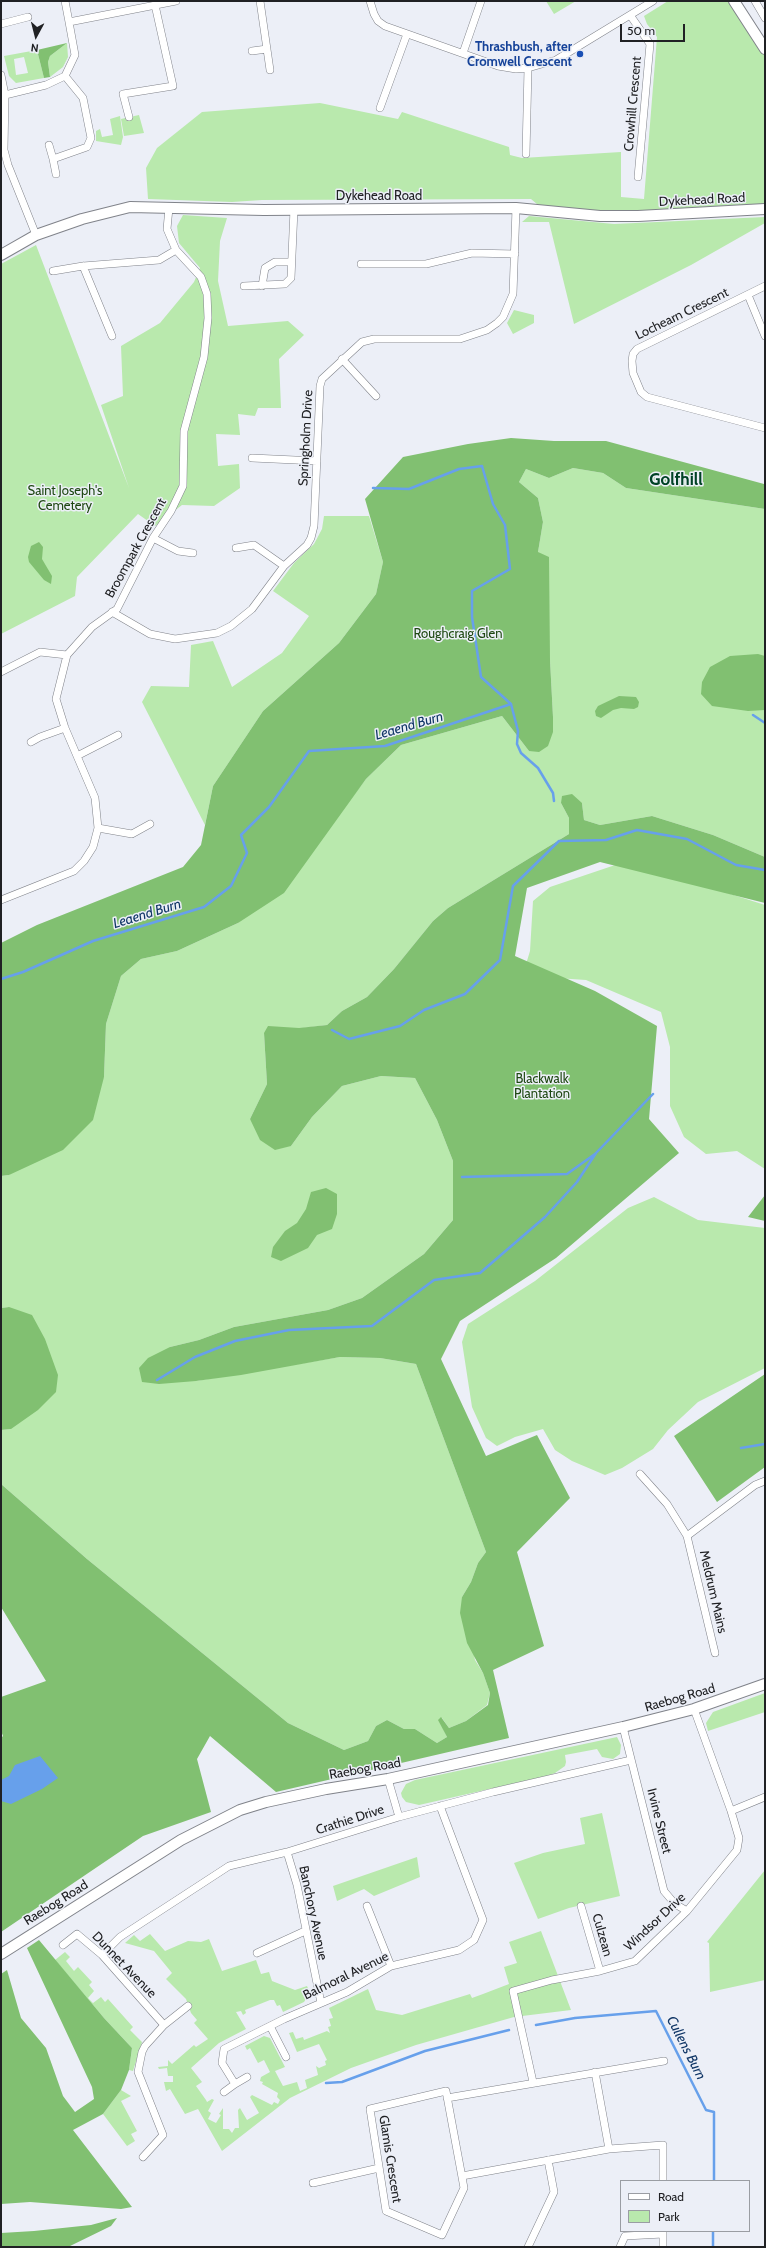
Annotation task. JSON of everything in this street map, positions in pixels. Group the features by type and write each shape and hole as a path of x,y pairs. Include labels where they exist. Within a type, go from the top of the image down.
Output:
{"main road":[{"path":"734,1 765,48"},
{"name":"Dykehead Road","path":"1,255 36,235 82,219 130,207 294,209 516,208 623,216 765,209"},
{"name":"Raebog Road","path":"1,1954 210,1823 240,1810 266,1802 326,1789 388,1779 623,1727 694,1709 765,1684"}],"street":[{"path":"3,95 46,84 65,76 75,55 65,1"},
{"path":"69,22 176,1"},
{"path":"260,1 270,70"},
{"path":"370,1 378,21 385,26 498,66 516,69 528,68 556,60 653,1"},
{"path":"463,53 481,1"},
{"path":"755,1 765,17"},
{"path":"129,117 123,94 173,86 155,6"},
{"name":"Crowhill Crescent","path":"630,16 650,44 638,177"},
{"path":"1,24 28,17"},
{"path":"380,108 407,34"},
{"path":"252,51 267,49"},
{"path":"526,154 528,68"},
{"path":"1,75 4,150 8,165 36,235"},
{"path":"53,159 87,147 91,138 83,98 65,76"},
{"path":"49,145 56,174"},
{"name":"Broompark Crescent","path":"1,900 74,871 84,861 93,847 98,828 95,798 65,728 56,699 67,655 92,627 116,609 153,538 171,511 183,486 184,431 198,383 206,341 208,318 207,294 201,277 176,250 167,229 169,208"},
{"name":"Springholm Drive","path":"112,612 150,634 165,638 196,638 216,634 231,626 252,609 284,566 307,545 311,538 314,526 320,386 322,380 342,359 362,342 374,339 460,339 487,330 504,317 510,305 514,283 516,208"},
{"path":"244,286 285,284 291,278 294,209"},
{"path":"53,271 84,266 159,260 176,250"},
{"path":"361,264 426,264 472,253 515,254"},
{"path":"262,286 265,268 275,262 291,264"},
{"path":"84,266 112,336"},
{"name":"Lochearn Crescent","path":"765,286 638,348 633,354 632,361 634,373 641,392 647,397 765,428"},
{"path":"748,295 765,336"},
{"path":"342,359 376,396"},
{"path":"252,458 317,461"},
{"path":"153,538 178,552 193,553"},
{"path":"236,548 254,546 284,566"},
{"path":"1,672 40,652 67,655"},
{"path":"31,742 65,728"},
{"path":"77,756 118,735"},
{"path":"98,828 132,834 150,824"},
{"name":"Meldrum Mains","path":"640,1474 666,1504 687,1536 715,1653"},
{"name":"Meldrum Mains","path":"687,1536 755,1485 765,1481"},
{"name":"Windsor Drive","path":"534,2082 514,1991 552,1980 600,1971 636,1961 687,1911 737,1850 739,1838 731,1810 694,1709"},
{"name":"Irvine Street","path":"623,1727 664,1891 675,1904 687,1911"},
{"name":"Crathie Drive","path":"102,1955 120,1936 229,1866 287,1852 399,1817 440,1806 631,1760"},
{"path":"388,1779 399,1817"},
{"path":"731,1810 765,1797"},
{"name":"Balmoral Avenue","path":"235,2084 222,2063 224,2049 270,2026 347,1992 391,1966 464,1948 474,1940 483,1920 440,1806"},
{"name":"Banchory Avenue","path":"287,1852 297,1885 305,1931 321,2003"},
{"path":"367,1906 391,1966"},
{"name":"Culzean","path":"581,1906 600,1971"},
{"path":"257,1953 305,1931"},
{"name":"Dunnet Avenue","path":"64,1945 77,1934 102,1955 164,2025"},
{"path":"143,2158 163,2135 138,2072 145,2046 164,2025 188,2006"},
{"path":"270,2026 286,2057"},
{"path":"447,2098 664,2061"},
{"path":"595,2072 609,2149"},
{"path":"224,2092 247,2077"},
{"name":"Glamis Crescent","path":"446,2091 447,2098 464,2188 442,2234 386,2211 370,2109 446,2091"},
{"path":"462,2176 609,2149 663,2145 663,2180"},
{"path":"528,2247 554,2192 548,2160"},
{"path":"313,2183 379,2168"},
{"path":"620,2247 625,2236 663,2233 663,2247"}],"green space":[{"path":"546,1 576,1 554,14"},
{"path":"668,1 728,1 765,56 765,209 647,215 544,210 531,199 262,200 232,202 148,199 146,168 157,148 202,112 320,103 398,119 402,112 509,147 510,155 522,158 621,152 621,197 644,199 657,37 647,24 644,16"},
{"path":"67,43 68,57 63,67 50,77 48,62 50,56"},
{"path":"67,43 50,56 48,62 50,77 44,78 37,50"},
{"path":"37,50 44,78 16,83 9,76 4,56","holes":["24,57 28,73 16,75 14,59"]},
{"path":"139,115 144,133 124,136 121,119"},
{"path":"120,116 123,137 121,145 96,141 96,131 100,129 102,137 113,135 110,119"},
{"name":"Saint Joseph's Cemetery","path":"183,215 227,218 220,241 218,281 228,326 288,321 304,335 279,359 281,408 258,408 255,416 238,414 240,435 216,434 218,466 239,464 240,488 214,506 182,505 155,526 138,514 77,577 75,596 1,634 1,264 36,245 129,488 101,405 123,396 121,346 160,323 194,282 200,268 179,243 177,226"},
{"path":"529,216 614,224 765,217 765,223 691,265 574,324 549,222 522,222"},
{"path":"514,310 534,315 534,323 513,334 507,323"},
{"name":"Roughcraig Glen","path":"511,438 554,441 606,441 764,484 765,509 626,488 603,473 573,468 549,478 526,469 519,482 538,498 543,522 538,552 549,557 550,660 553,732 548,746 539,752 529,751 502,716 401,745 366,779 284,893 238,923 177,951 141,959 121,976 106,1024 104,1077 93,1120 63,1150 9,1175 1,1176 1,943 37,925 183,867 201,845 213,786 263,711 339,643 376,594 383,562 365,499 403,457 468,444"},
{"path":"573,468 603,473 626,488 765,509 765,857 713,835 652,816 600,825 584,820 582,803 561,803 569,818 569,834 448,908 433,921 394,969 367,997 342,1011 327,1025 264,1033 267,1084 250,1119 291,1146 312,1117 342,1086 381,1076 415,1078 437,1120 453,1161 453,1220 424,1254 362,1298 328,1310 234,1327 199,1340 170,1347 196,1381 340,1357 380,1358 416,1364 486,1552 478,1563 471,1582 462,1597 475,1660 483,1673 490,1693 487,1705 466,1721 449,1728 442,1718 439,1720 447,1737 437,1743 415,1729 404,1729 387,1720 376,1726 368,1741 344,1750 288,1723 87,1559 1,1484 1,1430 11,1429 9,1307 1,1308 1,1176 9,1175 104,1077 106,1024 121,976 141,959 177,951 238,923 336,818 366,779 401,745 502,716 529,751 553,717 550,660 538,552 543,522 538,498 519,482 526,469 549,478"},
{"path":"324,516 369,516 383,562 376,594 339,643 263,711 213,786 205,825 142,702 151,686 189,687 191,645 213,641 232,687 282,653 309,616 273,591 294,563 314,544 322,529"},
{"path":"39,542 43,547 42,559 52,576 51,584 44,580 29,562 28,557 31,546"},
{"path":"758,654 765,656 765,710 748,711 712,706 701,694 702,682 710,667 730,656"},
{"path":"619,696 636,697 639,702 638,707 634,709 621,708 613,710 601,718 596,716 595,711 598,706"},
{"name":"Blackwalk Plantation","path":"572,794 582,803 584,820 600,825 652,816 713,835 765,857 765,903 600,862 527,888 515,956 595,991 657,1026 649,1119 679,1153 556,1258 460,1321 441,1359 486,1456 537,1435 570,1498 517,1552 544,1646 493,1670 509,1738 276,1792 210,1736 197,1759 211,1812 143,1836 1,1932 1,1738 3,1736 1,1731 1,1697 46,1681 1,1607 1,1484 87,1559 288,1723 344,1750 368,1741 376,1726 387,1720 404,1729 415,1729 437,1743 447,1737 438,1720 441,1717 449,1728 466,1721 488,1705 490,1693 483,1673 467,1643 460,1613 462,1597 471,1582 478,1563 486,1552 416,1364 380,1358 340,1357 241,1375 159,1384 142,1382 139,1368 148,1358 170,1347 199,1340 234,1327 328,1310 362,1298 424,1254 453,1220 453,1161 437,1120 415,1078 381,1076 342,1086 312,1117 291,1146 275,1150 260,1140 250,1119 267,1084 264,1033 268,1026 299,1028 327,1025 342,1011 367,997 394,969 433,921 448,908 569,834 569,818 561,803 562,796"},
{"path":"627,861 765,905 765,1169 737,1151 706,1154 684,1137 670,1106 670,1047 661,1012 586,980 542,977 520,984 530,951 533,901 550,887"},
{"path":"326,1188 337,1194 337,1214 332,1229 317,1235 308,1248 281,1261 271,1257 273,1247 285,1231 297,1223 306,1209 311,1192"},
{"path":"765,1195 765,1221 748,1217"},
{"path":"654,1197 698,1220 765,1228 765,1368 698,1402 668,1430 653,1449 622,1468 605,1475 572,1461 555,1450 543,1429 515,1437 497,1446 486,1438 472,1407 462,1342 468,1324 535,1281 628,1208"},
{"path":"9,1307 32,1315 45,1339 58,1375 56,1392 38,1410 11,1429 1,1430 1,1308"},
{"path":"765,1374 765,1467 717,1502 674,1436"},
{"path":"765,1693 765,1712 708,1731 706,1723 713,1712"},
{"path":"617,1737 621,1745 620,1754 613,1759 602,1757 597,1749 565,1755 565,1766 555,1773 547,1776 419,1805 406,1802 402,1797 401,1793 406,1784 415,1780"},
{"path":"602,1813 620,1896 569,1908 538,1919 514,1863 543,1853 585,1844 580,1818"},
{"path":"417,1857 420,1877 374,1896 364,1889 337,1901 333,1886"},
{"path":"765,1870 765,1980 710,1992 709,1943 707,1942"},
{"path":"541,1931 571,2010 514,2017 416,2045 351,2068 290,2098 222,2151 198,2109 185,2114 170,2089 166,2091 164,2082 173,2082 173,2076 168,2076 167,2068 159,2069 158,2067 168,2066 168,2060 172,2064 194,2045 196,2047 208,2039 194,2023 197,2020 191,2013 186,1999 166,1979 172,1973 154,1951 125,1943 134,1935 140,1941 150,1934 165,1951 188,1941 201,1942 209,1939 222,1971 256,1960 261,1974 269,1972 272,1981 295,1990 307,1986 310,1993 304,2002 283,2012 280,2005 277,2006 274,2000 270,2000 245,2010 246,2013 243,2015 241,2011 236,2012 246,2029 219,2043 191,2068 202,2082 196,2086 207,2102 212,2099 214,2100 208,2111 211,2113 208,2119 216,2123 223,2108 223,2129 229,2129 232,2133 235,2128 239,2128 238,2110 240,2108 247,2120 259,2113 250,2097 252,2095 272,2105 274,2102 278,2104 280,2100 277,2097 278,2093 262,2084 263,2082 260,2081 261,2077 270,2072 264,2060 258,2063 250,2048 247,2050 245,2046 264,2036 270,2038 285,2067 275,2071 283,2086 297,2082 300,2091 307,2088 305,2080 318,2075 316,2066 319,2068 326,2065 325,2061 327,2060 319,2044 297,2052 289,2033 293,2032 296,2039 303,2037 304,2040 327,2031 330,2033 328,2027 331,2026 329,2019 333,2018 329,2008 368,1989 376,2010 402,2015 470,1994 472,1998 509,1984 504,1967 517,1963 509,1942"},
{"path":"39,1940 104,2018 132,2048 129,2070 121,2090 103,2114 73,2130 132,2207 121,2209 30,2202 1,2204 1,1974 7,1970 21,2018 46,2048 63,2096 75,2112 94,2099 92,2087 27,1948"},
{"path":"65,1952 70,1957 66,1961 74,1971 78,1967 92,1982 89,1985 94,1991 88,1998 93,2003 101,1997 105,2002 108,1999 133,2027 130,2030 142,2042 133,2071 129,2070 132,2048 104,2018 55,1960"},
{"path":"121,2090 131,2096 121,2101 137,2131 131,2134 135,2141 127,2146 103,2114"},
{"path":"117,2218 111,2226 68,2247 1,2247 1,2233 91,2225"}],"water":[{"path":"40,1756 58,1778 42,1789 11,1804 1,1801 1,1780 9,1776 15,1765"}],"waterway":[{"name":"Leaend Burn","path":"1,979 23,972 93,941 204,907 231,886 247,853 241,835 269,807 309,751 385,746 511,704 481,677 472,617 472,591 510,569 505,525 493,504 482,466 459,469 409,489 373,488"},
{"path":"511,704 518,731 517,744 521,753 538,768 553,793 554,801"},
{"path":"753,715 765,723"},
{"path":"332,1030 349,1039 400,1026 424,1010 465,994 500,960 513,886 559,841 606,840 637,830 687,839 736,865 765,870"},
{"path":"157,1380 195,1357 235,1341 289,1330 372,1326 434,1280 480,1273 545,1217 577,1182 596,1153 653,1094"},
{"path":"462,1177 567,1174 595,1154"},
{"path":"741,1448 765,1444"},
{"name":"Cullens Burn","path":"536,2025 575,2018 656,2011 706,2110 714,2112 714,2180"},
{"name":"Cullens Burn","path":"326,2083 342,2082 425,2051 509,2030"},
{"name":"Cullens Burn","path":"713,2232 713,2247"}],"place":[{"name":"Thrashbush, after Cromwell Crescent","path":"580,54"}],"district":[{"name":"Golfhill","path":"676,480"}]}
